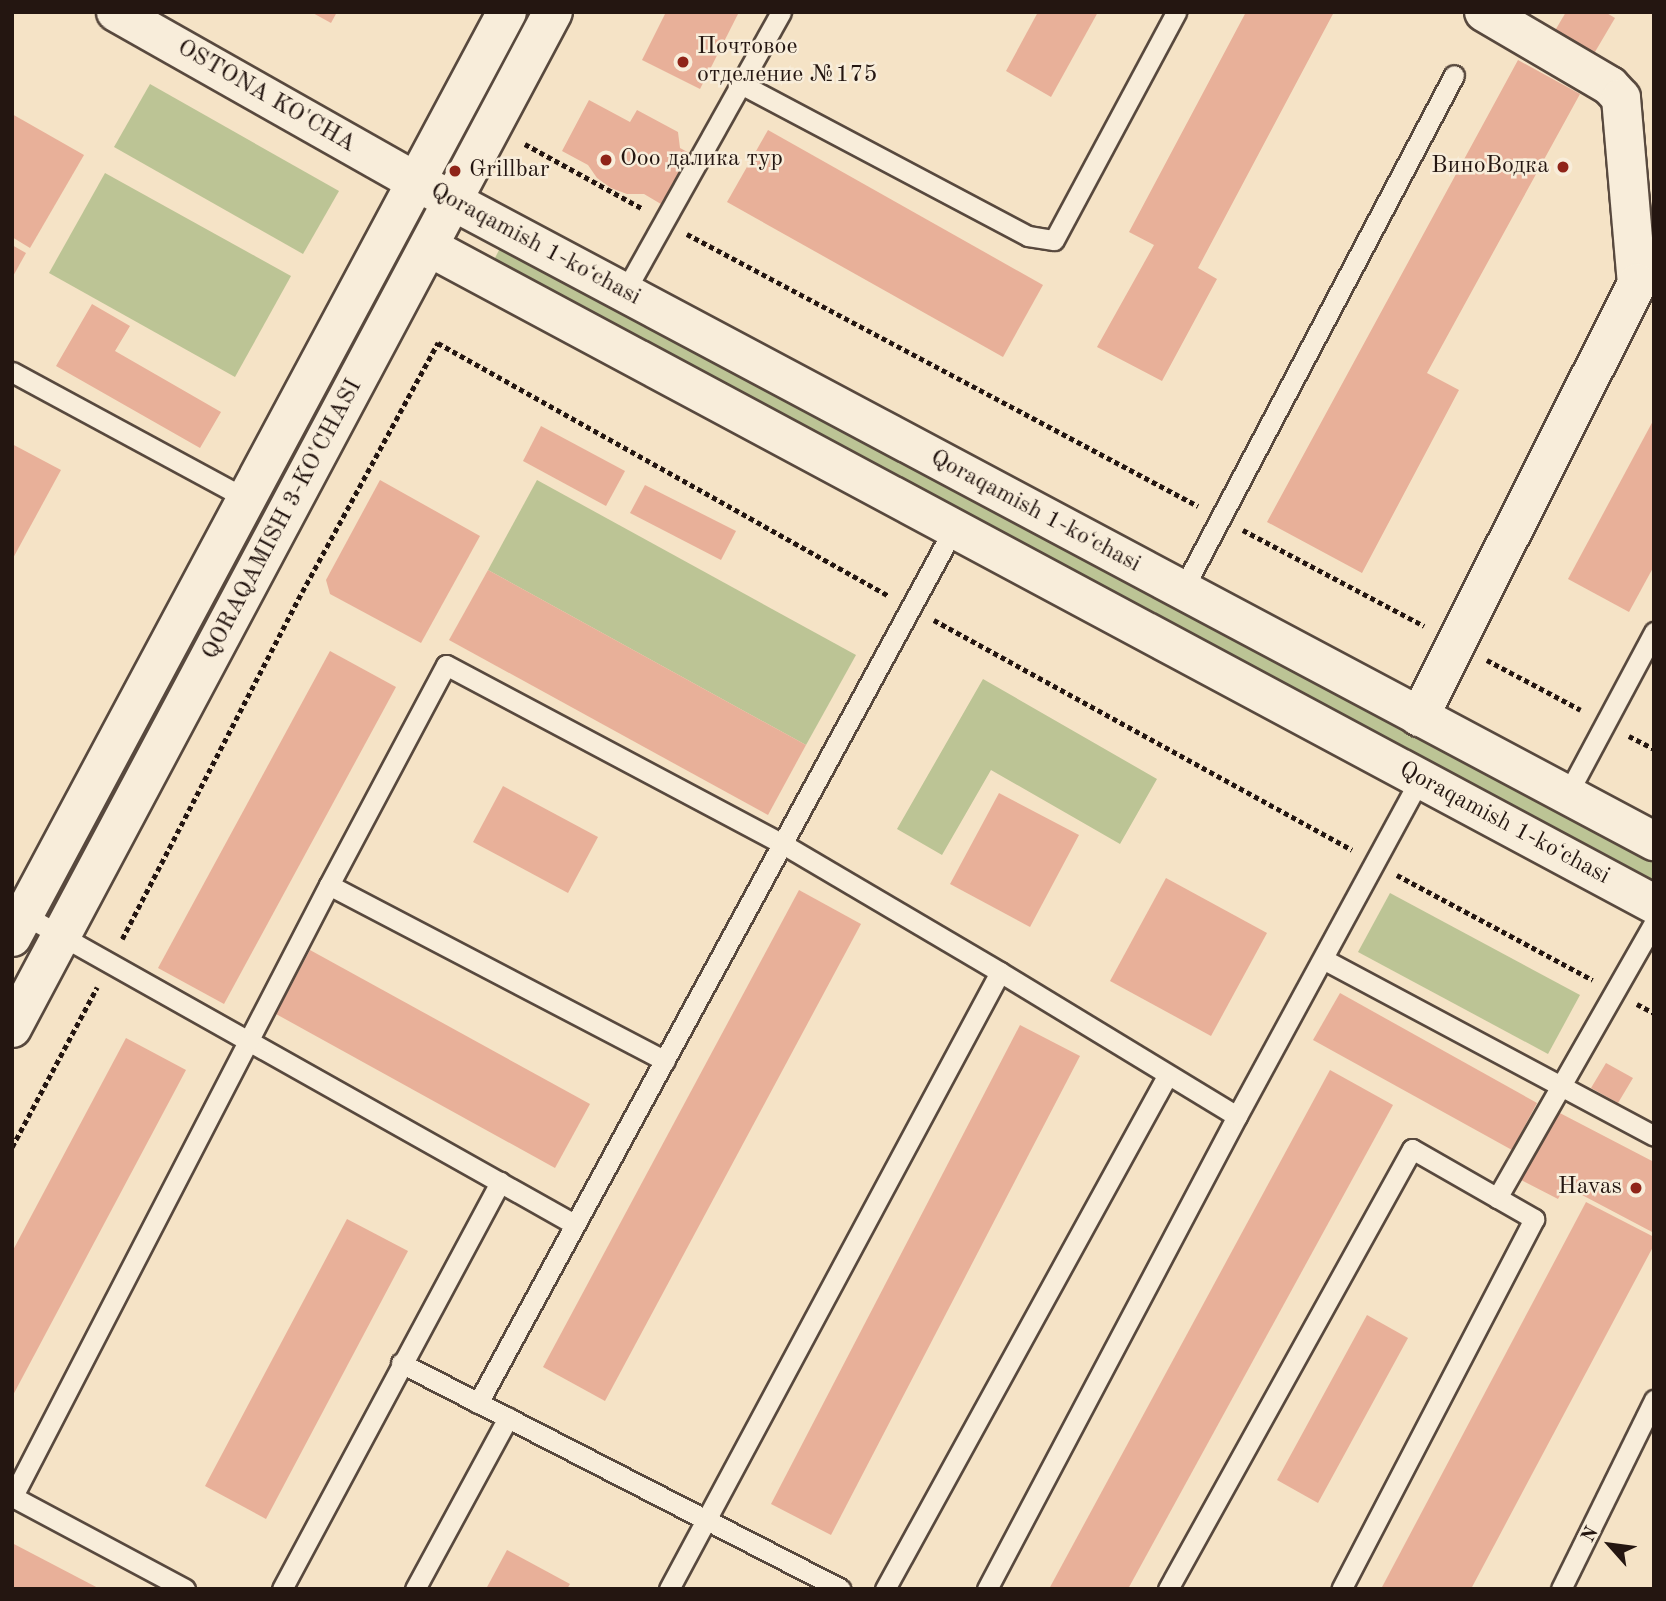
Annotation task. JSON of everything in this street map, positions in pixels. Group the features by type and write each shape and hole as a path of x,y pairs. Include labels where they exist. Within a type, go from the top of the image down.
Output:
{"main road":[{"name":"OSTONA KO'CHA","path":"116,12 417,183"},
{"name":"QORAQAMISH 3-KO'CHASI","path":"16,920 247,499 507,12"},
{"name":"QORAQAMISH 3-KO'CHASI","path":"12,1028 553,12"},
{"path":"1419,717 1646,282 1621,98 1610,86 1484,12"},
{"name":"Qoraqamish 1-koʻchasi","path":"417,183 1654,841"},
{"path":"417,183 429,247"},
{"name":"Qoraqamish 1-koʻchasi","path":"429,247 1654,904"}],"lane":[{"path":"624,293 662,220 781,12"},
{"path":"741,84 1028,236 1054,240 1176,12"},
{"path":"1182,591 1454,75"},
{"path":"12,372 247,499"},
{"path":"478,1403 954,528"},
{"path":"1567,795 1654,632"},
{"path":"186,1589 13,1498 328,884 446,665 781,843 1000,971 1167,1076 1237,1116"},
{"path":"986,1589 1237,1116 1420,779"},
{"path":"328,884 664,1061"},
{"path":"16,920 62,936 574,1224"},
{"path":"1497,1198 1654,923"},
{"path":"1323,959 1654,1136"},
{"path":"669,1589 1000,971"},
{"path":"885,1589 1167,1076"},
{"path":"1168,1589 1412,1149 1534,1219 1341,1589"},
{"path":"282,1589 500,1182"},
{"path":"401,1363 840,1589"},
{"path":"1561,1589 1654,1400"},
{"path":"415,1589 508,1418"}],"path":[{"path":"521,142 662,220 1654,748"},
{"path":"12,1147 302,592 438,343 1375,863 1654,1013"}],"green space":[{"path":"150,84 339,191 303,254 114,147"},
{"path":"105,173 291,276 235,377 49,273"},
{"path":"501,246 1654,862 1654,880 494,260"},
{"path":"537,480 856,655 806,745 488,570"},
{"path":"983,679 1157,779 1120,844 991,770 942,855 897,829"},
{"path":"1390,893 1580,995 1548,1054 1358,952"}],"building":[{"path":"311,12 337,12 331,23"},
{"path":"666,12 739,12 700,89 642,60"},
{"path":"1038,12 1098,12 1051,97 1006,71"},
{"path":"1246,12 1334,12 1198,268 1217,279 1162,381 1097,347 1154,245 1129,232"},
{"path":"1566,12 1605,12 1615,18 1592,57 1553,34"},
{"path":"1518,60 1580,94 1427,373 1459,390 1362,573 1267,522"},
{"path":"589,100 630,122 637,110 678,132 680,148 693,155 666,207 644,194 627,194 611,188 597,178 588,165 562,151"},
{"path":"12,114 84,155 30,248 12,237"},
{"path":"768,130 1043,285 1003,357 727,202"},
{"path":"12,245 26,253 12,278"},
{"path":"92,304 130,326 115,351 221,412 200,448 56,366"},
{"path":"1654,419 1654,566 1629,612 1568,579"},
{"path":"541,426 625,471 606,506 523,461"},
{"path":"12,444 61,470 12,560"},
{"path":"380,480 480,536 421,643 330,594 326,580"},
{"path":"645,485 736,531 721,560 630,513"},
{"path":"488,570 806,745 768,815 449,640"},
{"path":"330,651 396,687 224,1004 158,968"},
{"path":"503,786 598,837 568,893 473,842"},
{"path":"999,793 1079,835 1030,927 950,884"},
{"path":"1166,878 1267,933 1211,1036 1110,981"},
{"path":"799,890 861,924 605,1401 543,1367"},
{"path":"310,950 590,1104 555,1168 276,1014"},
{"path":"1340,993 1537,1103 1512,1150 1313,1040"},
{"path":"1020,1025 1080,1056 831,1535 771,1504"},
{"path":"126,1038 186,1070 12,1397 12,1252"},
{"path":"1606,1063 1633,1078 1618,1103 1591,1088"},
{"path":"1330,1070 1393,1105 1128,1589 1049,1589"},
{"path":"1556,1111 1654,1162 1654,1233 1565,1186 1558,1199 1519,1179"},
{"path":"1586,1202 1654,1237 1654,1245 1471,1589 1381,1589"},
{"path":"347,1219 408,1251 266,1519 205,1486"},
{"path":"1367,1315 1408,1338 1318,1503 1277,1480"},
{"path":"12,1543 100,1589 12,1589"},
{"path":"507,1550 570,1584 567,1589 486,1589"}],"place":[{"name":"Почтовое отделение №175","path":"683,62"},
{"name":"Ооо далика тур","path":"606,160"},
{"name":"ВиноВодка","path":"1563,167"},
{"name":"Grillbar","path":"455,171"},
{"name":"Havas","path":"1636,1188"}]}
